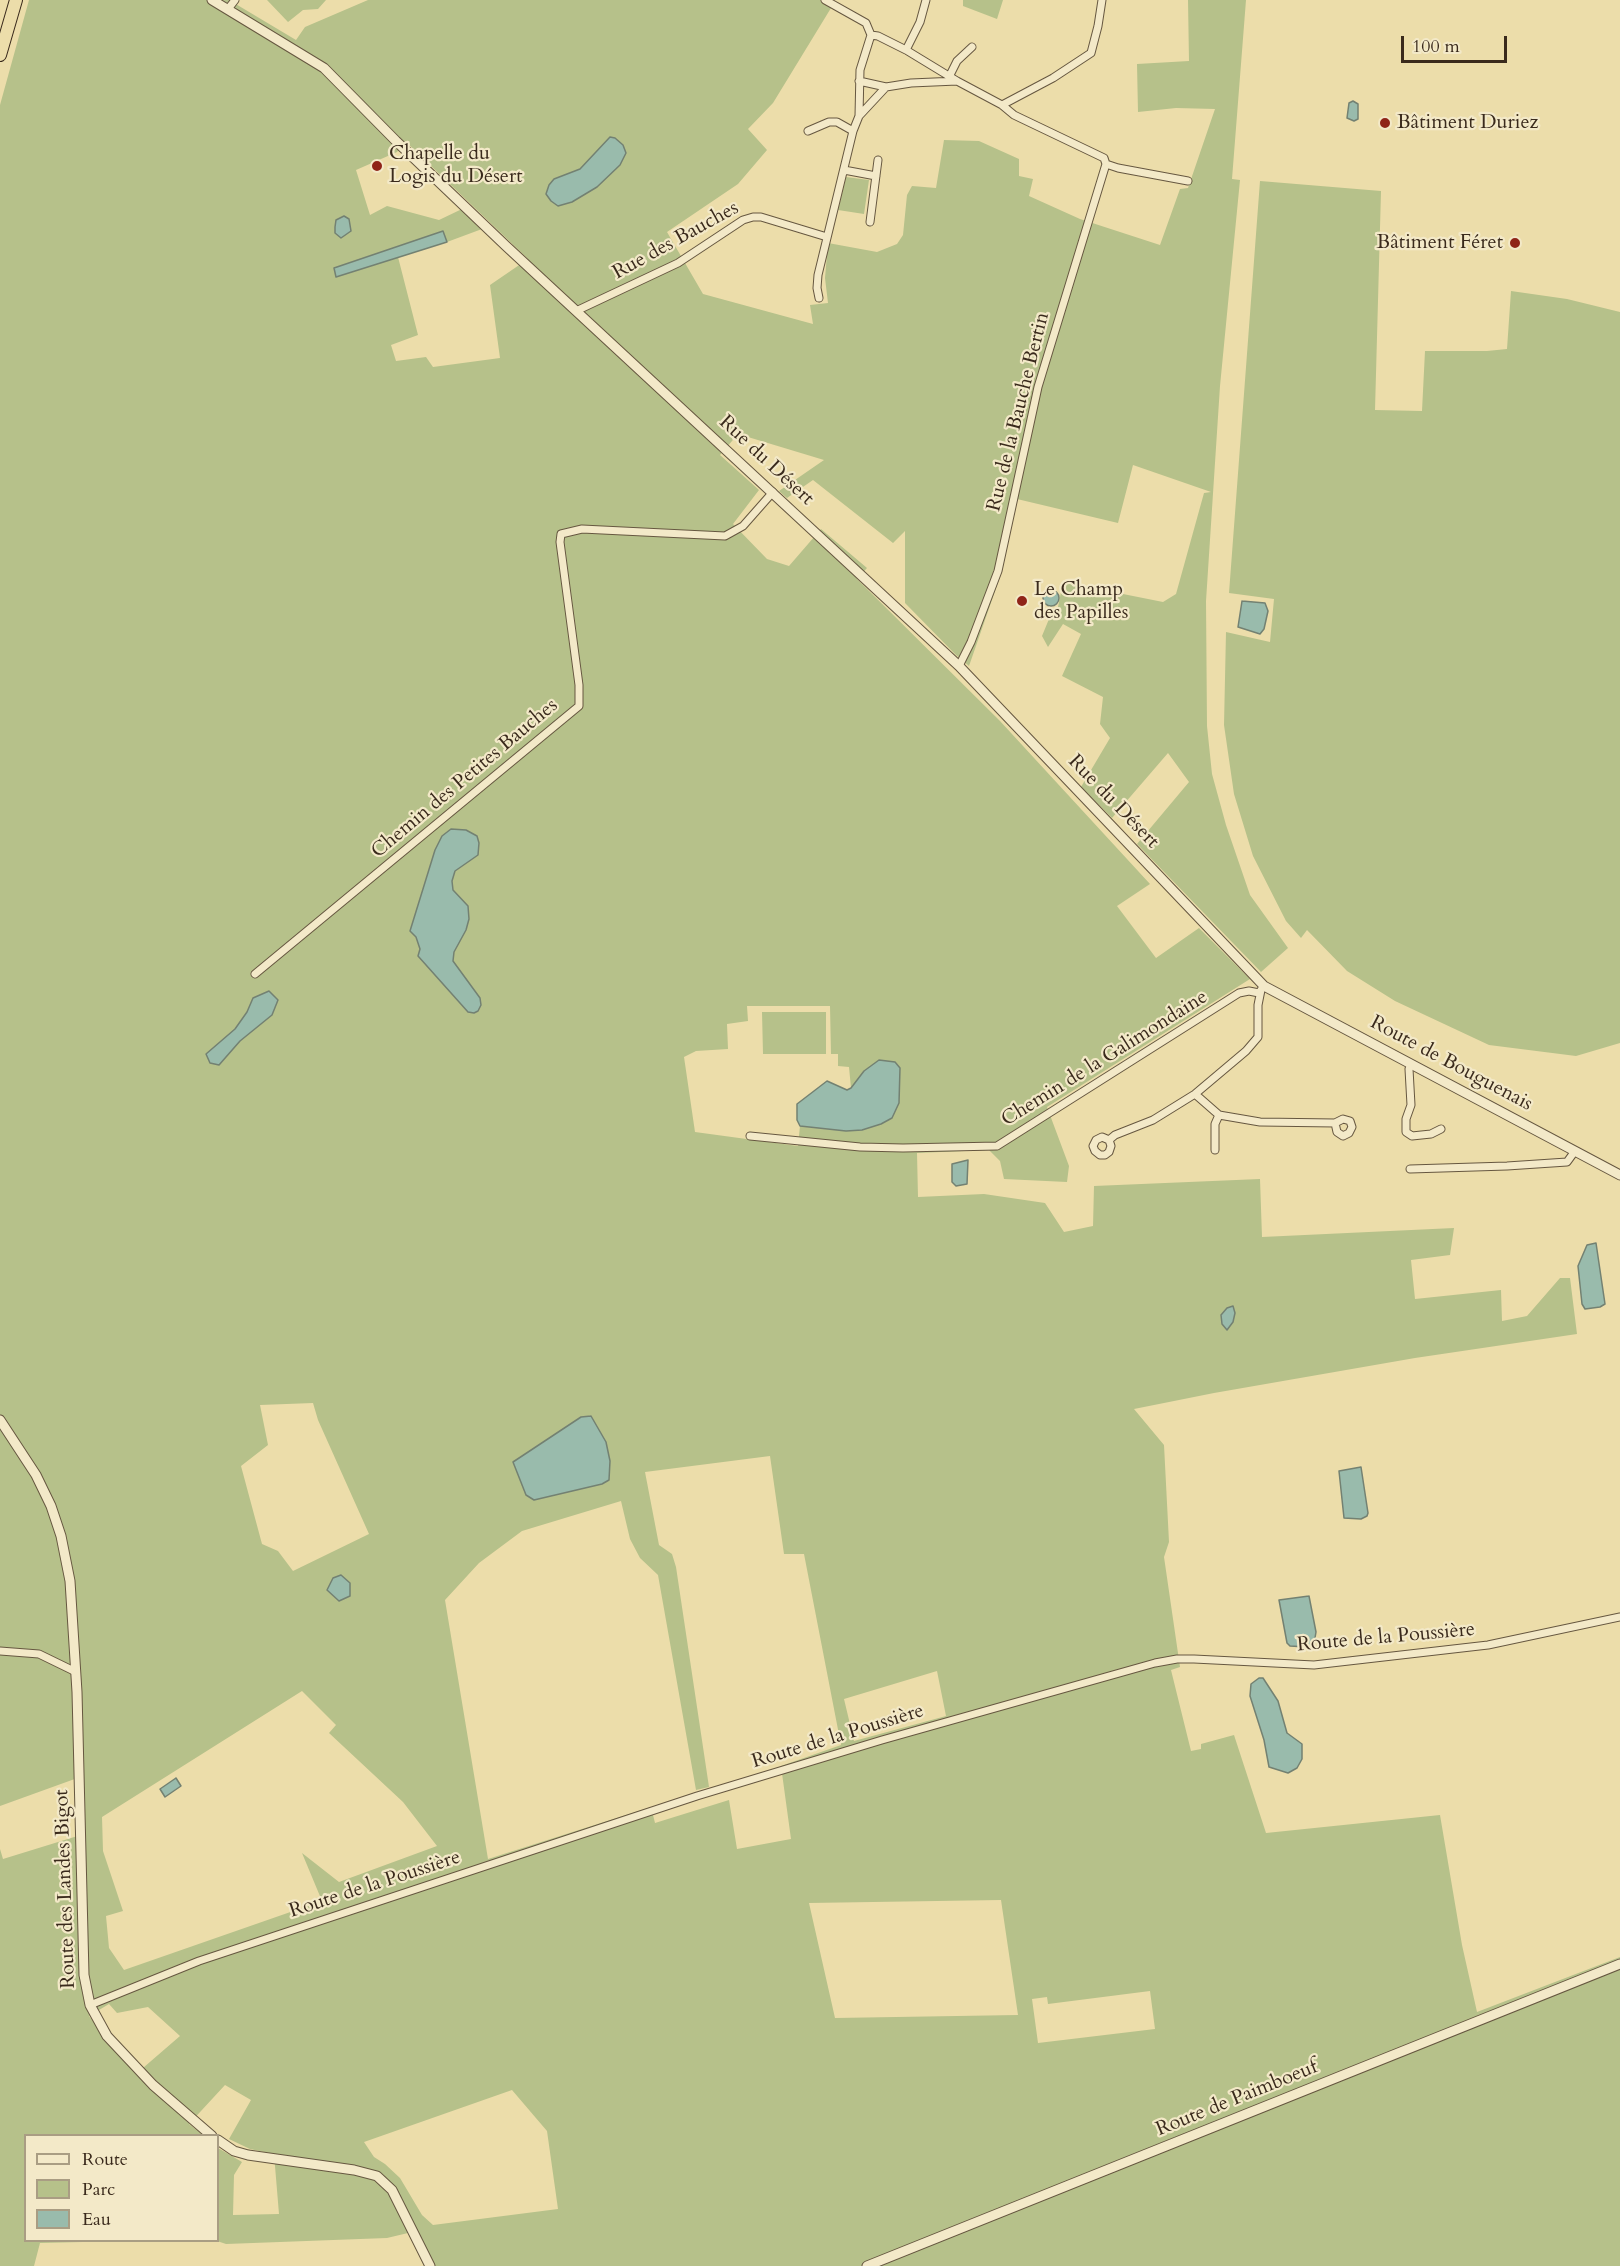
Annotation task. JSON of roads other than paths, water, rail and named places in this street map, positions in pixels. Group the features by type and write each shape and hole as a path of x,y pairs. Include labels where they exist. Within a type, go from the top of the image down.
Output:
{"highway":[{"path":"0,56 16,0"}],"street":[{"name":"Rue du Désert","path":"212,0 324,68 407,152 959,666 1262,989"},
{"path":"228,9 235,0"},
{"path":"819,298 818,275 853,132 859,116 862,58 870,35 866,23 825,0"},
{"path":"906,50 920,22 926,0"},
{"path":"1002,105 1053,78 1091,53 1102,0"},
{"path":"870,35 878,36 906,50 1002,105 1014,115 1104,158 1106,164 1188,181"},
{"path":"950,75 957,61 972,47"},
{"path":"860,81 886,87 911,83 957,81"},
{"path":"859,116 886,87"},
{"path":"808,131 829,122 837,122 853,132"},
{"path":"870,222 878,160"},
{"name":"Rue de la Bauche Bertin","path":"959,666 971,642 998,571 1038,387 1106,164"},
{"path":"844,170 876,176"},
{"name":"Rue des Bauches","path":"576,310 678,263 742,220 761,217 827,237"},
{"name":"Chemin des Petites Bauches","path":"255,974 579,706 579,685 560,542 561,534 582,529 725,536 743,526 773,492"},
{"path":"1109,1140 1115,1135 1153,1120 1196,1094 1254,1043 1259,1030 1262,989"},
{"name":"Route de Bouguenais","path":"1262,989 1411,1064 1620,1175"},
{"name":"Chemin de la Galimondaine","path":"750,1136 869,1147 997,1146 1239,993 1262,989"},
{"path":"1411,1064 1409,1069 1411,1105 1406,1119 1407,1132 1412,1136 1431,1134 1441,1129"},
{"path":"1196,1094 1219,1115 1260,1122 1335,1123"},
{"path":"1215,1150 1215,1124 1219,1115"},
{"path":"1410,1169 1567,1162 1575,1151"},
{"name":"Route des Landes Bigot","path":"0,1420 36,1474 51,1506 61,1536 70,1581 76,1672 86,1992 90,2005 107,2037 153,2085 210,2134"},
{"name":"Route de la Poussière","path":"90,2005 219,1954 697,1796 882,1740 1155,1663 1194,1659 1250,1663 1324,1664 1488,1645 1620,1617"},
{"path":"0,1651 39,1654 76,1672"},
{"name":"Route de Paimboeuf","path":"867,2266 1620,1964"},
{"path":"219,2141 234,2151 248,2155 354,2170 377,2176 392,2190 430,2266"}],"water":[{"path":"1353,101 1358,104 1358,119 1354,121 1347,118 1349,103"},
{"path":"610,137 623,145 626,153 620,165 597,187 572,202 558,206 551,201 546,194 554,179 580,169"},
{"path":"344,216 349,219 351,231 341,238 335,233 335,227 336,220"},
{"path":"443,231 447,242 336,277 334,268"},
{"path":"1051,590 1059,598 1051,606 1043,598"},
{"path":"1242,601 1265,603 1268,611 1264,629 1260,634 1238,627"},
{"path":"451,829 466,830 477,836 479,843 478,855 455,871 452,881 453,890 468,906 469,919 466,930 454,952 453,961 480,998 481,1005 474,1013 468,1012 418,956 420,949 416,937 410,931 435,850 442,836"},
{"path":"269,991 278,1000 272,1015 240,1041 219,1065 210,1063 206,1054 235,1029 247,1012 253,998"},
{"path":"879,1060 895,1062 900,1068 899,1103 892,1118 862,1130 846,1131 800,1126 797,1120 797,1104 827,1081 847,1090 851,1088 864,1071"},
{"path":"968,1160 967,1184 956,1186 952,1182 952,1164"},
{"path":"1596,1243 1605,1304 1585,1309 1582,1304 1578,1266 1587,1245"},
{"path":"1233,1306 1235,1313 1233,1322 1227,1330 1222,1324 1221,1315 1227,1308"},
{"path":"591,1416 606,1442 610,1461 609,1480 602,1484 534,1500 526,1495 513,1462 581,1417"},
{"path":"1361,1467 1367,1516 1361,1519 1344,1518 1339,1471"},
{"path":"341,1575 350,1583 350,1596 339,1601 327,1590 333,1578"},
{"path":"1309,1596 1316,1632 1314,1644 1307,1647 1290,1646 1287,1643 1279,1600"},
{"path":"1263,1678 1278,1701 1287,1733 1302,1744 1302,1759 1297,1768 1288,1773 1269,1767 1264,1740 1250,1696 1251,1684"},
{"path":"176,1778 181,1786 165,1797 160,1789"}],"place":[{"name":"Bâtiment Duriez","path":"1385,123"},
{"name":"Chapelle du Logis du Désert","path":"377,166"},
{"name":"Bâtiment Féret","path":"1515,243"},
{"name":"Le Champ des Papilles","path":"1022,601"}]}
